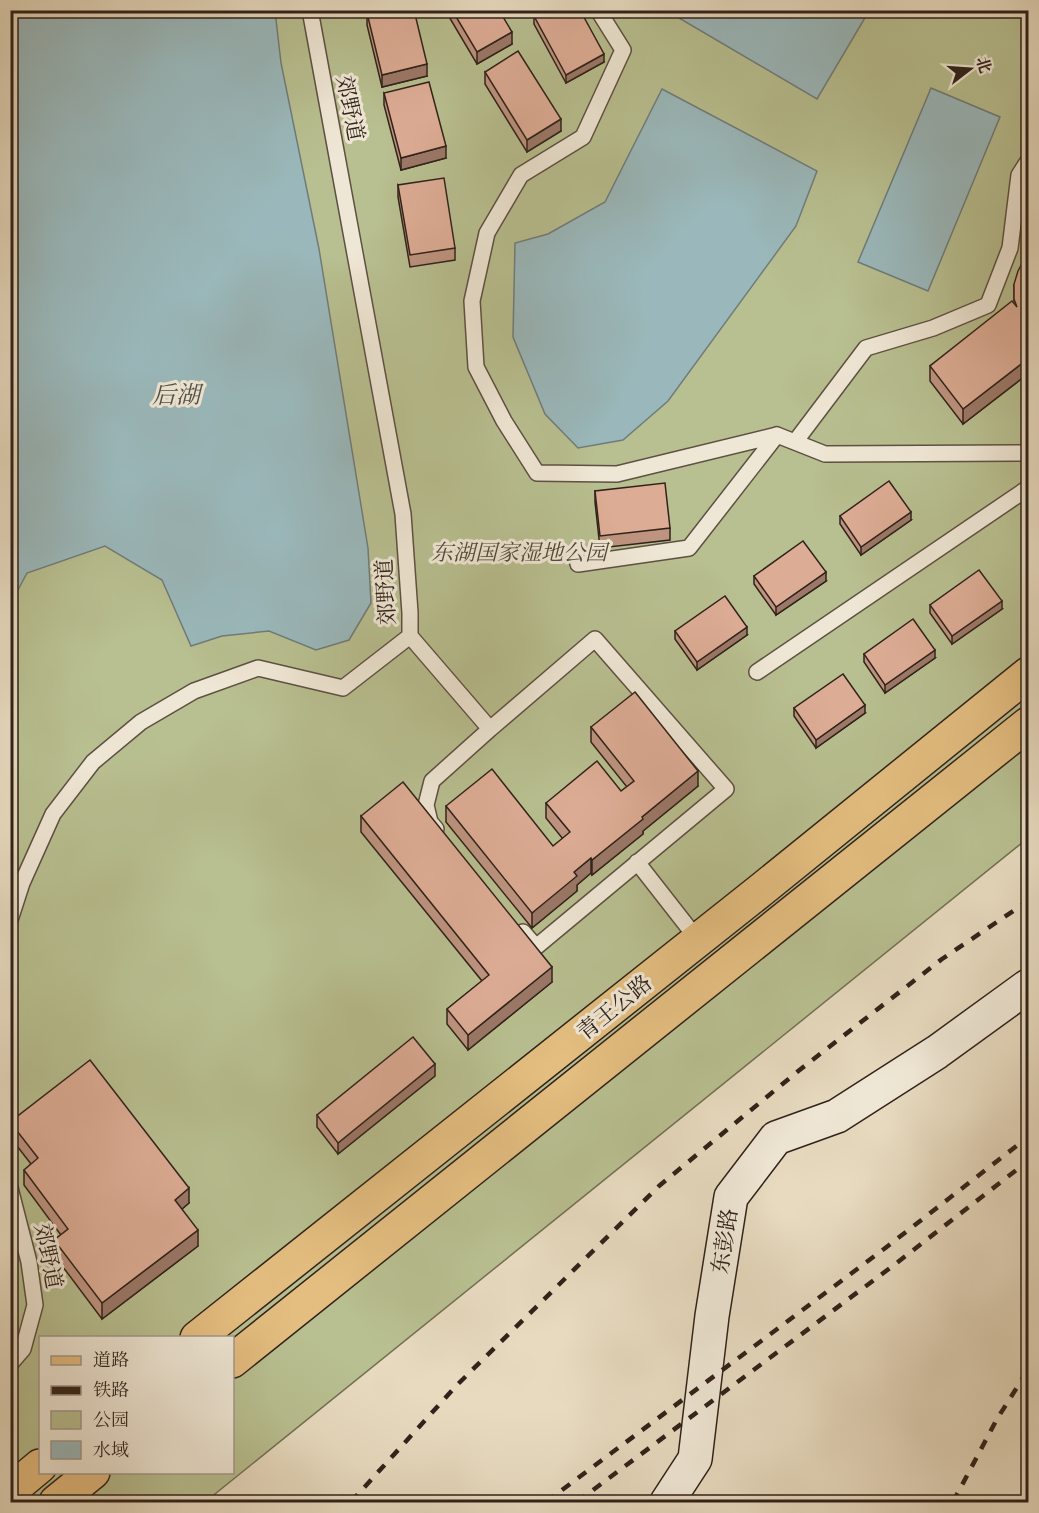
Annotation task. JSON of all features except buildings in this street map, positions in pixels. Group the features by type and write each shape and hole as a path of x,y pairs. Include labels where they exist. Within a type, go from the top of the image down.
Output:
{"main road":[{"name":"青王公路","path":"200,1336 1029,674"},
{"name":"青王公路","path":"234,1359 1029,724"},
{"path":"56,1503 92,1474"}],"street":[{"name":"东彭路","path":"667,1503 694,1459 712,1316 731,1197 776,1138 837,1116 937,1052 1029,986"}],"lane":[{"name":"郊野道","path":"10,920 22,883 53,814 93,762 141,722 194,691 258,668 343,688 410,636 403,514 310,10"},
{"path":"598,10 623,50 584,137 521,175 487,233 472,301 476,367 504,421 537,472 617,474 777,435 825,454 1029,453"},
{"path":"795,442 866,348 933,328 988,305 1010,248 1019,175 1029,161"},
{"path":"578,564 689,548 777,435"},
{"path":"758,672 1029,488"},
{"path":"410,636 490,729"},
{"path":"445,839 430,822 426,805 432,782 595,639 726,789 536,947 513,920"},
{"path":"638,862 698,940"},
{"name":"郊野道","path":"10,1188 29,1262 35,1305 23,1349 10,1364"}],"green space":[{"name":"东湖国家湿地公园","path":"10,11 1028,11 1028,838 205,1502 11,1502"}],"water":[{"name":"后湖","path":"11,10 275,11 281,63 319,249 368,548 371,603 349,640 316,650 269,631 222,636 191,646 162,580 105,546 27,573 11,603"},
{"path":"667,11 869,11 817,99"},
{"path":"931,88 1000,117 928,291 858,262"},
{"path":"662,89 817,171 796,226 668,401 623,440 578,448 545,414 513,337 515,243 548,234 605,202"}],"railway":[{"path":"351,1502 457,1385 659,1186 797,1072 942,959 1028,901"},
{"path":"546,1502 884,1249 1028,1137"},
{"path":"577,1502 894,1265 1028,1161"},
{"path":"953,1502 997,1419 1028,1370"}]}
